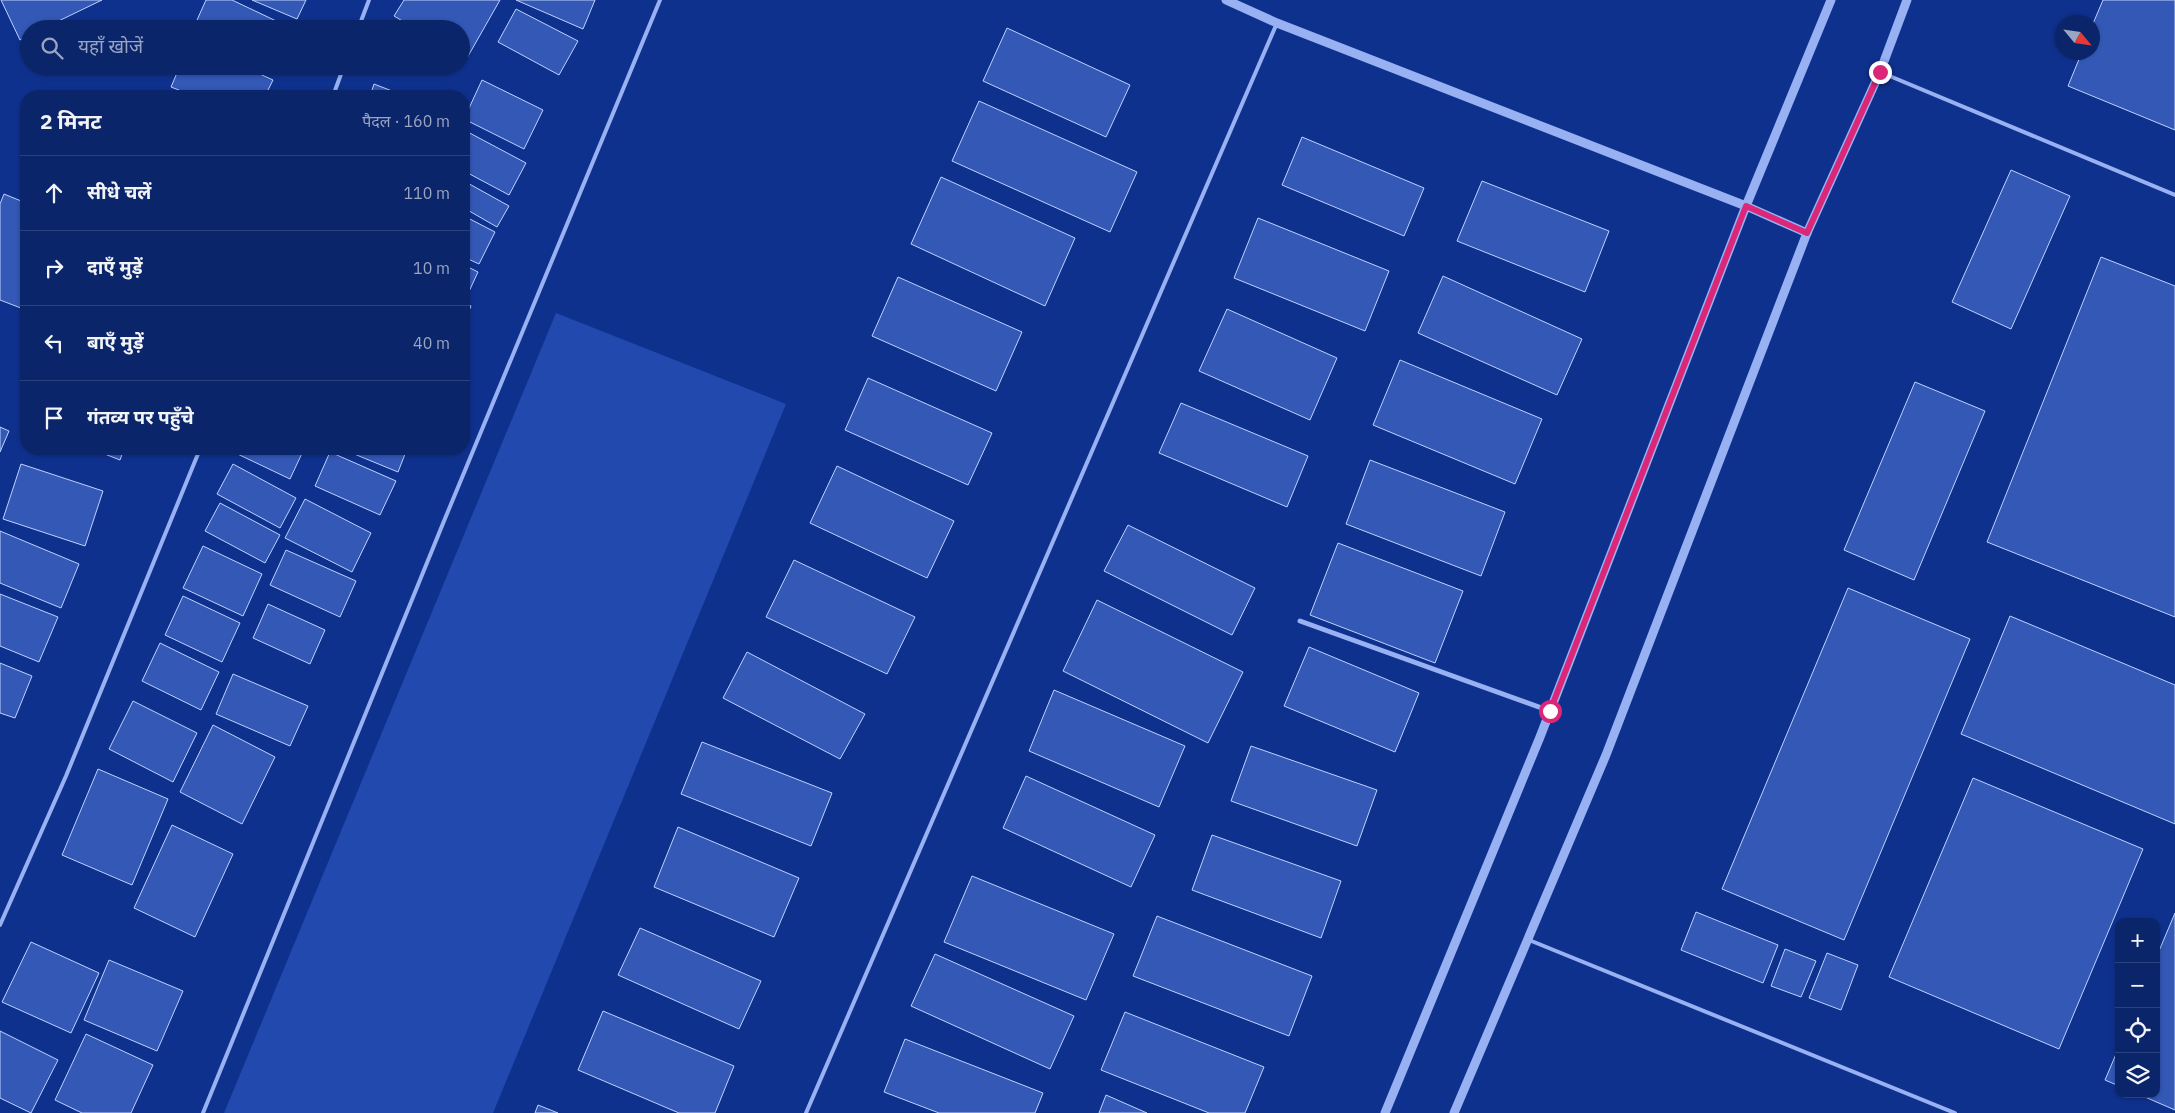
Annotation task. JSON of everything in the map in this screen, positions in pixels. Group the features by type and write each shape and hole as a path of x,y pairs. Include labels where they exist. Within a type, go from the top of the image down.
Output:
{"street":[{"path":"1226,0 1277,23 1746,206 1807,233"},
{"path":"1385,1113 1550,711 1746,206 1831,0"},
{"path":"1454,1113 1606,755 1807,233 1880,72 1906,0"},
{"path":"1300,621 1550,711"}],"lane":[{"path":"361,20 369,0"},
{"path":"203,1113 660,0"},
{"path":"806,1113 1277,23"},
{"path":"1880,72 2175,195"},
{"path":"335,90 341,75"},
{"path":"0,924 66,776 198,455"},
{"path":"1527,939 1955,1113"}],"shaded area":[{"path":"556,313 786,404 493,1113 224,1113"}],"building":[{"path":"1,0 102,0 61,20 20,20 20,40"},
{"path":"206,0 232,0 274,20 197,20"},
{"path":"252,0 306,0 297,19"},
{"path":"404,0 500,0 470,53 470,20 401,20 394,16"},
{"path":"516,0 595,0 583,29"},
{"path":"2103,0 2175,0 2175,130 2068,86 2079,60 2100,60 2100,15 2097,15"},
{"path":"516,9 578,41 559,75 498,42"},
{"path":"1007,28 1130,85 1106,137 983,81"},
{"path":"176,75 262,75 273,80 268,90 179,90 171,87"},
{"path":"482,80 543,110 524,149 470,122 470,106"},
{"path":"374,84 390,90 372,90"},
{"path":"979,101 1137,172 1110,232 952,161"},
{"path":"470,133 526,163 509,195 470,174"},
{"path":"1302,137 1424,188 1404,236 1282,185"},
{"path":"2011,170 2070,196 2011,329 1952,302"},
{"path":"941,177 1075,238 1045,306 911,244"},
{"path":"1482,181 1609,231 1585,292 1457,241"},
{"path":"470,184 509,206 497,227 470,211"},
{"path":"4,194 20,201 20,308 0,300 0,204"},
{"path":"1258,218 1389,271 1365,331 1234,278"},
{"path":"470,219 495,232 479,264 470,260"},
{"path":"2101,257 2175,286 2175,617 1987,542"},
{"path":"470,268 478,272 470,289"},
{"path":"1443,276 1582,339 1557,395 1418,333"},
{"path":"898,277 1022,332 996,391 872,336"},
{"path":"1227,309 1337,358 1310,420 1199,371"},
{"path":"1400,360 1542,419 1515,484 1373,425"},
{"path":"868,378 992,433 968,485 845,430"},
{"path":"1915,382 1985,411 1914,580 1844,550"},
{"path":"1181,403 1308,456 1287,507 1159,453"},
{"path":"0,427 9,431 0,452"},
{"path":"107,455 122,455 120,460"},
{"path":"240,455 301,455 290,479"},
{"path":"329,455 337,455 396,481 380,515 315,486"},
{"path":"357,455 405,455 398,472"},
{"path":"1370,460 1505,512 1481,576 1346,524"},
{"path":"21,464 103,491 85,546 3,519"},
{"path":"233,464 296,498 280,528 217,494"},
{"path":"837,466 954,521 927,578 810,523"},
{"path":"305,499 371,533 352,572 285,538"},
{"path":"220,503 280,535 265,563 205,531"},
{"path":"1128,525 1255,588 1232,635 1104,571"},
{"path":"0,531 79,564 61,608 0,583"},
{"path":"1338,543 1463,591 1435,663 1310,615"},
{"path":"203,546 262,574 243,616 183,588"},
{"path":"286,550 356,581 340,617 270,585"},
{"path":"794,560 915,617 887,674 766,617"},
{"path":"1848,588 1970,639 1844,940 1722,889"},
{"path":"0,594 58,617 39,662 0,646"},
{"path":"183,596 240,623 222,662 165,635"},
{"path":"1097,600 1243,672 1208,743 1063,671"},
{"path":"268,604 325,630 310,664 253,638"},
{"path":"2010,616 2175,685 2175,824 1961,734"},
{"path":"160,643 219,672 201,710 142,681"},
{"path":"1309,647 1419,693 1395,752 1284,706"},
{"path":"747,652 865,714 840,759 723,698"},
{"path":"0,663 32,676 15,718 0,713"},
{"path":"233,674 308,706 290,746 216,714"},
{"path":"1054,690 1185,746 1159,807 1029,751"},
{"path":"133,701 197,733 173,782 109,749"},
{"path":"213,725 275,757 242,824 180,792"},
{"path":"702,742 832,793 811,846 681,794"},
{"path":"1251,746 1377,790 1357,846 1231,801"},
{"path":"98,769 168,799 132,885 62,855"},
{"path":"1026,776 1155,835 1131,887 1003,828"},
{"path":"1973,778 2143,849 2059,1049 1889,977"},
{"path":"172,825 233,854 195,937 134,908"},
{"path":"678,827 799,878 774,937 654,887"},
{"path":"1212,835 1341,881 1321,938 1192,890"},
{"path":"972,876 1114,934 1086,1000 944,942"},
{"path":"1696,912 1778,945 1763,983 1681,950"},
{"path":"2175,913 2175,1110 2147,1098 2160,1098 2160,949"},
{"path":"1157,916 1312,976 1289,1036 1133,976"},
{"path":"640,928 761,981 739,1029 618,975"},
{"path":"31,942 99,973 71,1033 2,1002"},
{"path":"1785,949 1816,961 1801,997 1771,986"},
{"path":"1827,953 1858,965 1841,1010 1809,998"},
{"path":"935,954 1074,1016 1050,1069 911,1006"},
{"path":"109,960 183,991 157,1051 84,1020"},
{"path":"603,1011 734,1066 715,1113 679,1113 578,1070"},
{"path":"1125,1012 1264,1067 1245,1113 1209,1113 1101,1070"},
{"path":"0,1031 58,1060 31,1113 0,1098"},
{"path":"86,1034 153,1065 131,1113 82,1113 55,1100"},
{"path":"905,1039 1043,1093 1035,1113 939,1113 884,1092"},
{"path":"2115,1056 2115,1084 2105,1080"},
{"path":"1106,1095 1147,1113 1099,1113"},
{"path":"538,1105 558,1113 535,1113"}],"route":[{"path":"1550,711 1746,206 1807,233 1880,72"}]}
